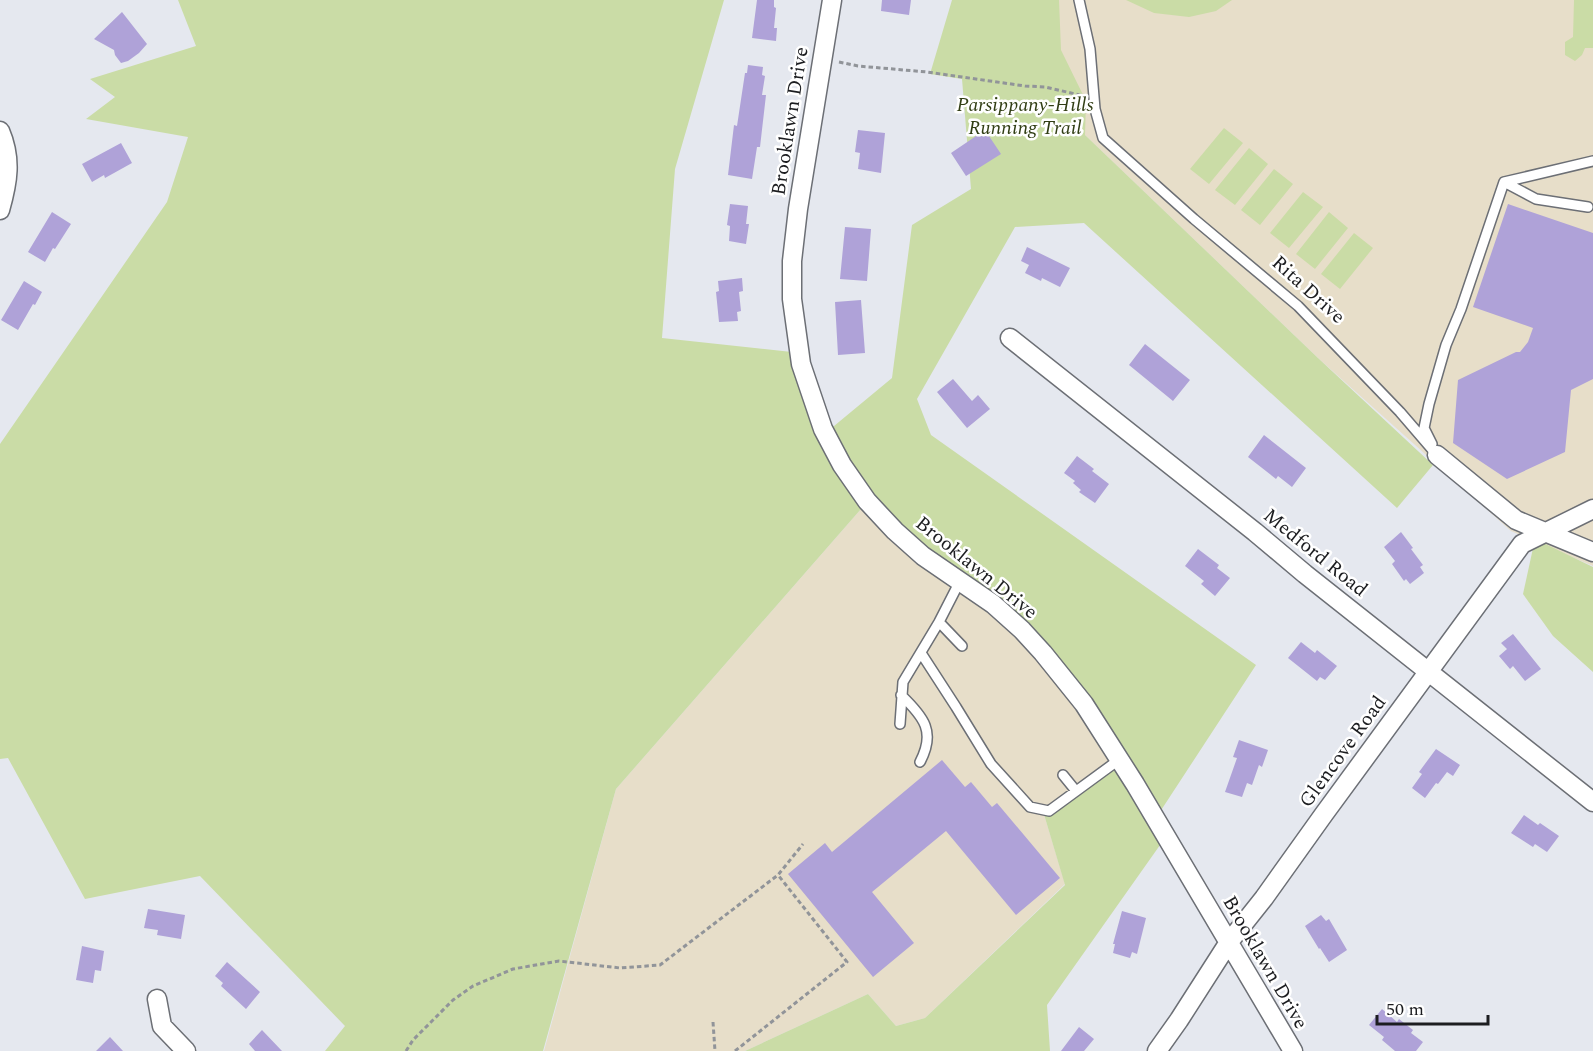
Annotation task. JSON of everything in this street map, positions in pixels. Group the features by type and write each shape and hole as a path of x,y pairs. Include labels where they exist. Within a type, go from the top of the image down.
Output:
{"street":[{"name":"Brooklawn Drive","path":"832,0 798,208 792,261 792,299 801,364 823,429 842,465 867,501 895,531 923,556 993,604 1022,630 1084,704 1120,759 1293,1051"},
{"path":"0,132 7,150 9,169 0,210"},
{"name":"Medford Road","path":"1010,338 1593,802"},
{"name":"Rita Drive","path":"1437,455 1516,520 1546,532"},
{"path":"1546,532 1593,509"},
{"path":"1546,532 1593,552"},
{"name":"Glencove Road","path":"1157,1051 1229,942 1264,898 1522,543 1546,532"},
{"path":"157,999 162,1026 186,1051"}],"lane":[{"name":"Rita Drive","path":"1079,0 1090,49 1095,99 1103,138 1194,219 1298,306 1400,412 1437,455"},
{"path":"1504,182 1593,161"},
{"path":"1437,455 1424,428 1429,404 1446,345 1461,309 1504,182"},
{"path":"1504,182 1536,199 1588,207"},
{"path":"900,724 903,682 939,622 960,581"},
{"path":"939,622 962,646"},
{"path":"921,653 991,764 1029,807 1049,811 1120,759"},
{"path":"902,695 921,717 926,728 928,740 920,762"},
{"path":"1063,775 1076,791"}],"path":[{"path":"822,59 858,66 1045,87 1095,99"},
{"path":"406,1051 413,1040 453,1000 472,986 513,969 559,961 620,968 660,965 778,875 803,844"},
{"path":"735,1051 848,962 778,875"},
{"path":"713,1022 715,1051"}],"shaded area":[{"path":"1036,0 1593,0 1593,566 1511,531 1318,358 1041,93"},
{"path":"868,501 1046,652 1117,760 1043,811 1065,884 925,1018 896,1026 868,994 745,1051 544,1051 616,789"}],"green space":[{"name":"Parsippany-Hills Running Trail","path":"178,0 724,0 675,169 662,338 801,353 828,431 892,378 912,225 971,189 962,79 930,74 952,0 1059,0 1061,50 1086,101 1085,135 1433,465 1397,508 1084,223 1015,227 917,399 931,435 1256,665 1154,821 1165,838 1047,1005 1050,1051 745,1051 868,994 896,1026 925,1018 1065,885 1043,811 1117,760 1046,652 868,501 616,789 543,1051 325,1051 345,1026 200,876 85,899 8,758 0,759 0,444 167,202 188,137 86,119 115,97 90,79 196,46"},
{"path":"1126,0 1232,0 1216,11 1189,17 1154,13"},
{"path":"1574,0 1593,0 1593,48 1585,48 1582,55 1575,61 1565,55 1565,42 1573,37"},
{"path":"1224,128 1243,143 1209,184 1190,169"},
{"path":"1249,148 1268,164 1235,205 1215,190"},
{"path":"1274,169 1293,184 1260,225 1241,210"},
{"path":"1303,192 1323,207 1289,248 1270,233"},
{"path":"1329,212 1348,228 1315,269 1296,254"},
{"path":"1354,233 1373,248 1340,289 1321,274"},
{"path":"1535,539 1593,567 1593,672 1553,636 1523,594"}],"building":[{"path":"757,0 774,0 776,41 752,38"},
{"path":"882,0 911,0 909,15 881,11"},
{"path":"122,12 147,44 139,53 121,63 114,50 94,39"},
{"path":"748,65 763,67 762,75 765,76 762,95 766,95 760,147 757,147 752,179 728,175 734,125 737,126"},
{"path":"858,130 885,133 881,173 858,169 860,153 855,152"},
{"path":"985,130 1001,154 966,176 951,153"},
{"path":"121,143 132,163 105,178 104,175 92,182 82,164"},
{"path":"730,204 748,206 746,224 749,224 746,244 729,241 730,226 727,225"},
{"path":"1508,204 1593,233 1593,379 1571,390 1565,452 1507,479 1453,443 1458,380 1520,352 1528,342 1533,328 1473,307"},
{"path":"52,212 71,224 45,262 28,252"},
{"path":"845,227 871,229 867,281 840,279"},
{"path":"1027,247 1070,268 1060,287 1025,273 1029,265 1021,261"},
{"path":"742,278 743,291 739,292 741,311 737,312 738,321 719,322 716,292 719,291 718,281"},
{"path":"24,281 42,292 18,330 1,320"},
{"path":"861,300 865,353 838,355 835,302"},
{"path":"1145,344 1190,380 1173,401 1129,365"},
{"path":"953,379 972,401 978,395 990,409 967,428 937,392"},
{"path":"1264,435 1306,468 1292,487 1278,476 1276,479 1248,457"},
{"path":"1077,456 1109,484 1095,503 1079,492 1081,490 1073,483 1075,481 1064,473"},
{"path":"1401,532 1423,565 1420,567 1424,573 1410,584 1406,579 1404,581 1392,564 1395,561 1384,547"},
{"path":"1198,549 1219,565 1217,568 1230,578 1215,596 1201,584 1204,581 1185,566"},
{"path":"1513,634 1541,669 1525,681 1513,666 1510,669 1499,656 1507,649 1501,643"},
{"path":"1301,642 1315,653 1317,650 1337,666 1325,680 1320,677 1317,681 1288,658"},
{"path":"1239,740 1268,750 1262,767 1259,765 1252,785 1247,783 1242,797 1225,792 1237,758 1233,757"},
{"path":"1436,749 1460,765 1453,776 1447,772 1425,798 1412,788 1422,774 1419,772"},
{"path":"942,760 965,787 971,782 992,807 997,803 1060,878 1016,915 946,831 872,892 914,943 873,977 788,874 825,843 832,852"},
{"path":"1524,815 1559,836 1547,852 1535,844 1533,847 1511,833"},
{"path":"148,909 185,915 181,939 157,935 158,930 144,928"},
{"path":"1122,911 1146,918 1137,954 1132,952 1130,958 1113,953 1115,944 1113,944"},
{"path":"1321,915 1326,921 1329,919 1347,950 1329,962 1305,926"},
{"path":"82,946 104,951 101,971 95,970 93,983 76,980"},
{"path":"227,962 260,992 246,1009 221,986 223,983 215,976"},
{"path":"1382,1009 1397,1022 1399,1019 1413,1030 1411,1033 1423,1042 1416,1051 1395,1051 1382,1040 1384,1037 1369,1025"},
{"path":"1079,1027 1094,1039 1084,1051 1061,1051"},
{"path":"262,1030 282,1051 255,1051 249,1044"},
{"path":"110,1037 123,1051 96,1051"}]}
